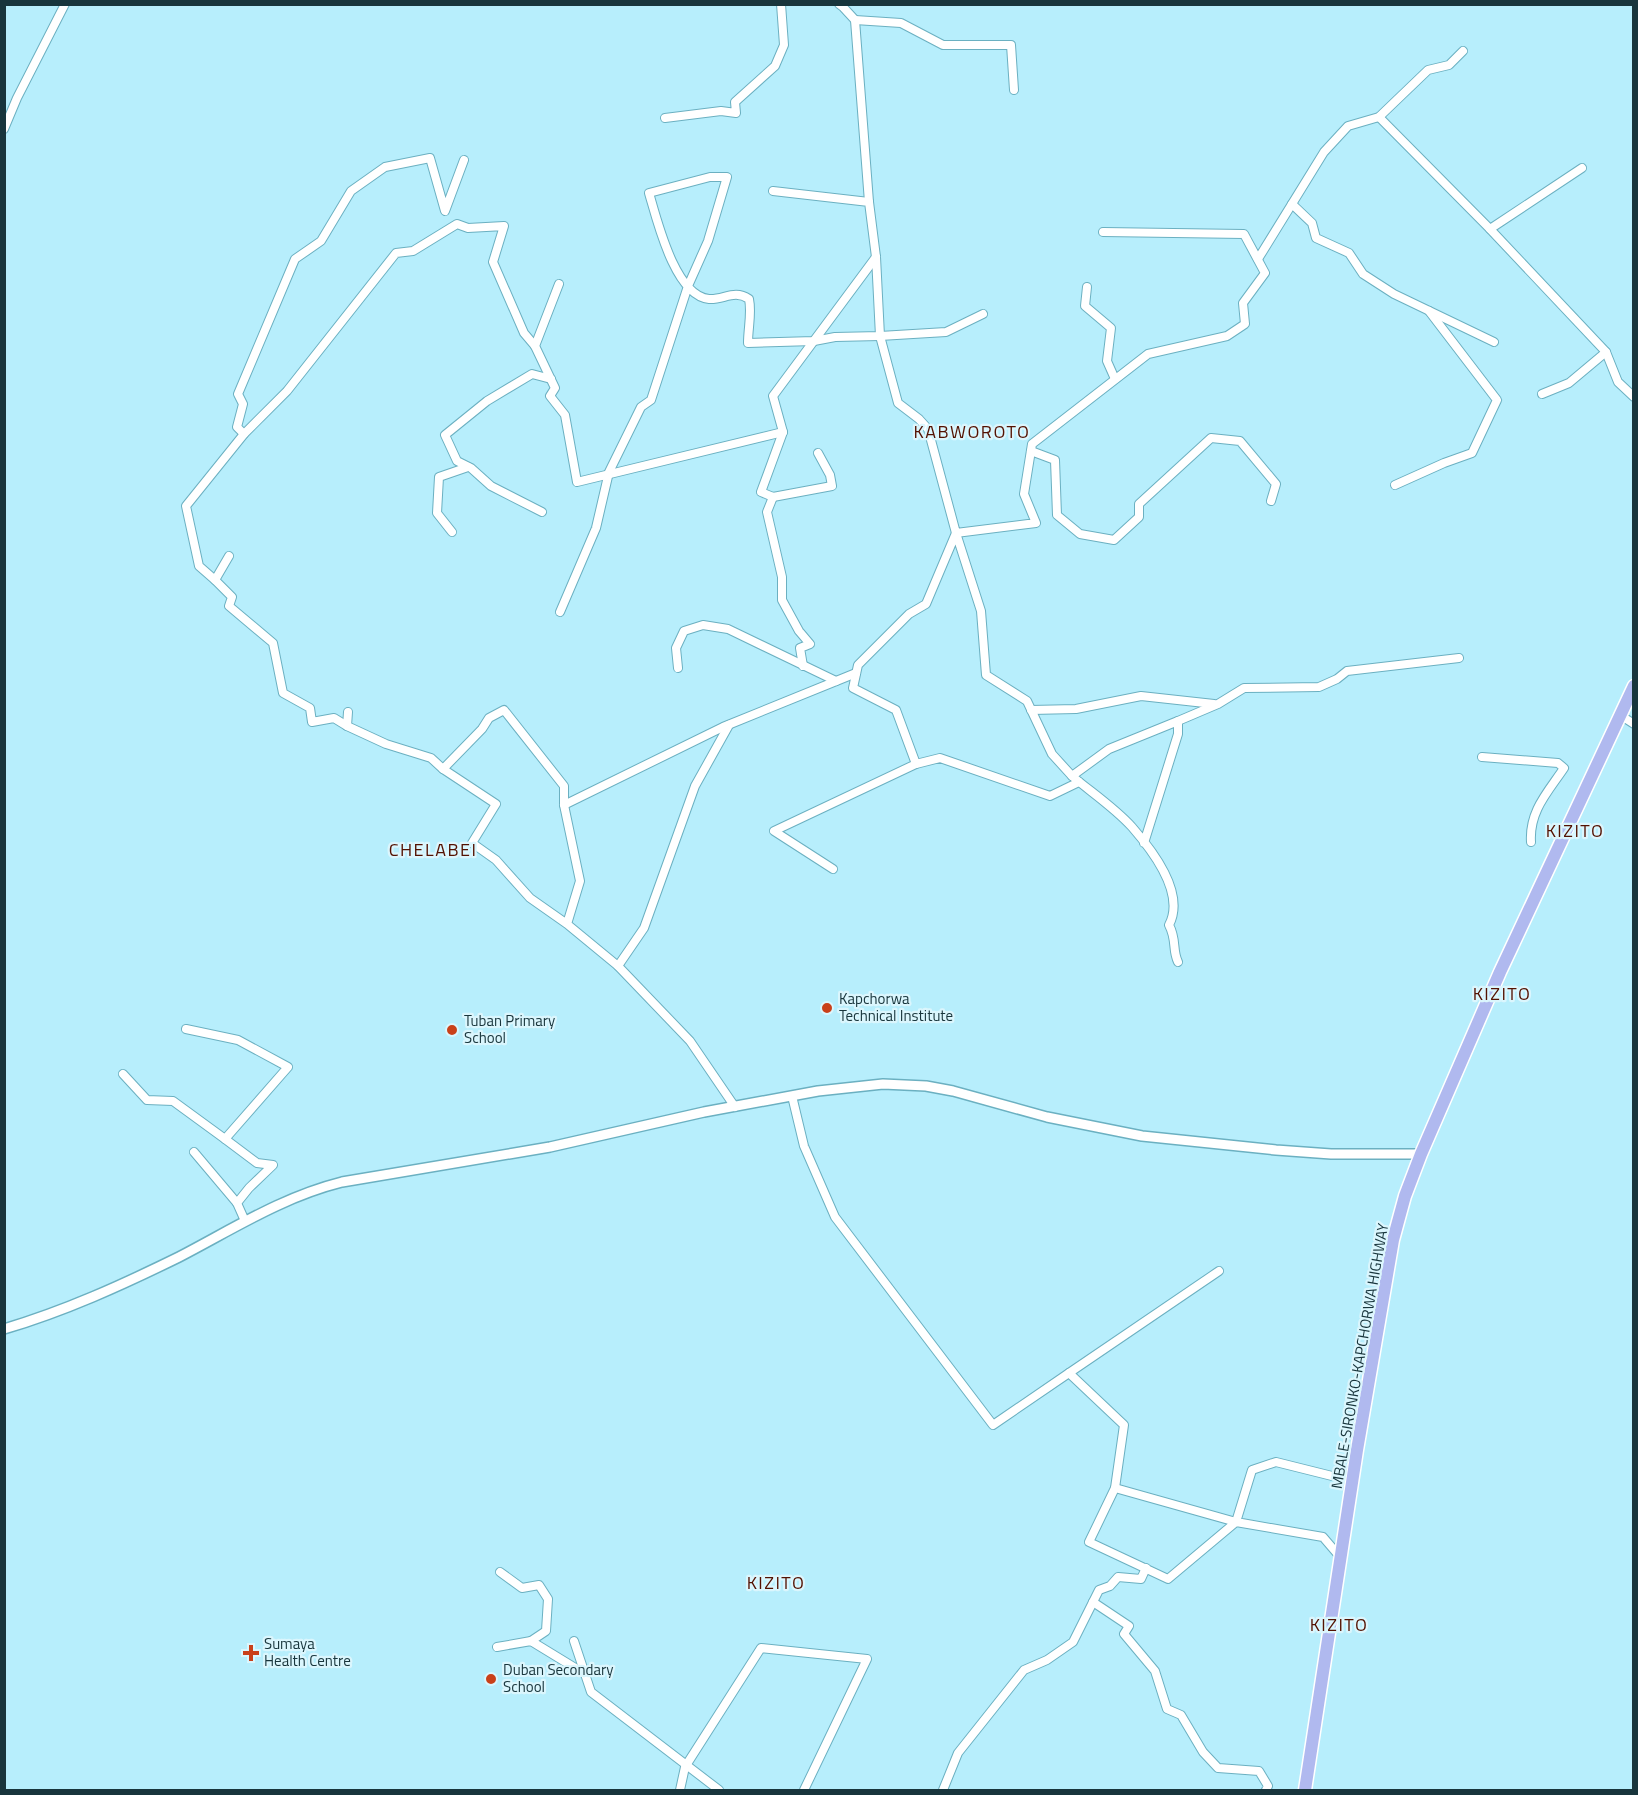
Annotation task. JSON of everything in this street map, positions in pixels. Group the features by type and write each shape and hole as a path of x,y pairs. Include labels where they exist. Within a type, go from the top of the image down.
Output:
{"main road":[{"name":"MBALE-SIRONKO-KAPCHORWA HIGHWAY","path":"1305,1791 1357,1450 1393,1240 1405,1196 1500,972 1634,686"}],"street":[{"path":"4,129 65,4"},
{"path":"665,118 721,111 736,113 735,102 775,66 784,45 781,4"},
{"path":"839,4 855,20 869,202 876,257 880,336 898,403 919,418 928,429 956,533 981,611 986,675 1027,701 1052,754 1072,776 1131,826 1164,870 1171,886 1175,914 1169,924 1175,936 1175,956 1178,962"},
{"path":"855,20 901,23 944,45 1011,45 1014,90"},
{"path":"1257,259 1324,152 1348,126 1379,117 1428,70 1449,64 1463,51"},
{"path":"1379,117 1606,351 1618,382 1634,397"},
{"path":"244,434 237,427 243,404 238,394 295,260 321,241 351,192 385,167 430,158 445,211 464,160"},
{"path":"1490,229 1582,168"},
{"path":"560,612 596,528 608,475 641,407 651,400 687,286 708,241 727,177 710,177 649,193 669,256 687,286 696,294 709,299 725,295 743,295 749,299 751,309 748,343 945,332 983,314"},
{"path":"773,191 869,202"},
{"path":"1292,204 1312,223 1316,238 1349,253 1363,274 1394,294 1494,342"},
{"path":"735,1107 690,1041 618,966 567,924 530,898 496,860 472,843 496,804 443,769 431,758 386,744 334,718 312,722 310,708 283,693 273,643 229,606 232,597 199,566 186,506 244,434 287,391 396,253 413,252 457,224 468,228 504,225 493,261 524,333 535,346 555,388 550,396 565,415 577,482 783,432"},
{"path":"956,533 1036,523 1024,494 1032,444 1148,354 1227,336 1245,324 1243,303 1265,273 1244,234 1103,232"},
{"path":"818,453 830,475 832,486 773,497 761,492 783,432 773,396 876,257"},
{"path":"535,346 559,284"},
{"path":"1087,287 1085,306 1111,328 1107,361 1115,379"},
{"path":"1395,485 1472,453 1497,400 1429,311"},
{"path":"1542,394 1569,383 1606,351"},
{"path":"542,512 491,486 468,467 456,461 445,435 487,401 532,374 551,380"},
{"path":"1031,451 1055,460 1057,515 1080,534 1114,540 1139,517 1139,504 1211,438 1240,441 1276,484 1271,501"},
{"path":"452,532 437,513 439,477 468,467"},
{"path":"773,497 767,512 782,577 782,600 799,631 810,644 800,648 803,666"},
{"path":"916,764 896,710 853,688 858,665 909,614 926,604 956,533"},
{"path":"215,580 229,556"},
{"path":"678,668 676,648 684,631 703,625 728,629 836,681"},
{"path":"1072,776 1109,749 1218,704 1244,688 1319,687 1337,679 1347,671 1459,658"},
{"path":"564,805 729,724 856,673"},
{"path":"1031,710 1076,709 1141,696 1218,704"},
{"path":"443,769 482,729 489,718 504,710 564,786 564,805 580,881 567,924"},
{"path":"347,726 348,712"},
{"path":"1620,715 1634,724"},
{"path":"1144,843 1178,734 1178,721"},
{"path":"618,966 644,928 695,786 729,724"},
{"path":"1482,757 1558,763 1564,768 1534,813 1530,831 1531,842"},
{"path":"833,869 774,831 916,764 940,758 1050,795 1079,782"},
{"path":"186,1029 238,1040 288,1067 225,1139"},
{"path":"123,1074 147,1100 173,1101 257,1163 273,1166 249,1188 237,1203"},
{"path":"4,1329 91,1299 179,1257 278,1203 316,1188 550,1147 704,1112 792,1096 883,1084 915,1085 953,1091 1047,1117 1142,1136 1331,1154 1421,1154"},
{"path":"792,1096 804,1146 835,1217 993,1425 1219,1271"},
{"path":"194,1152 237,1203 245,1221"},
{"path":"1069,1372 1124,1425 1115,1488 1089,1542 1168,1579 1236,1522 1252,1470 1276,1462 1332,1476"},
{"path":"1115,1488 1236,1522 1323,1537 1341,1558"},
{"path":"943,1791 958,1753 1024,1670 1047,1660 1073,1642 1099,1590 1110,1586 1118,1576 1142,1579 1146,1568"},
{"path":"497,1647 531,1641 546,1631 548,1599 538,1585 522,1588 501,1572"},
{"path":"1093,1602 1129,1626 1124,1634 1155,1671 1167,1709 1181,1715 1203,1752 1218,1768 1259,1771 1268,1786 1266,1791"},
{"path":"531,1641 585,1674"},
{"path":"574,1641 591,1692 719,1791"},
{"path":"680,1791 686,1767 761,1648 867,1659 804,1791"}],"place":[{"name":"Kapchorwa Technical Institute","path":"827,1008"},
{"name":"Tuban Primary School","path":"452,1030"},
{"name":"Sumaya Health Centre","path":"251,1653"},
{"name":"Duban Secondary School","path":"491,1679"}],"district":[{"name":"KABWOROTO","path":"972,432"},
{"name":"KIZITO","path":"1575,831"},
{"name":"CHELABEI","path":"433,850"},
{"name":"KIZITO","path":"1502,994"},
{"name":"KIZITO","path":"776,1583"},
{"name":"KIZITO","path":"1339,1625"}]}
